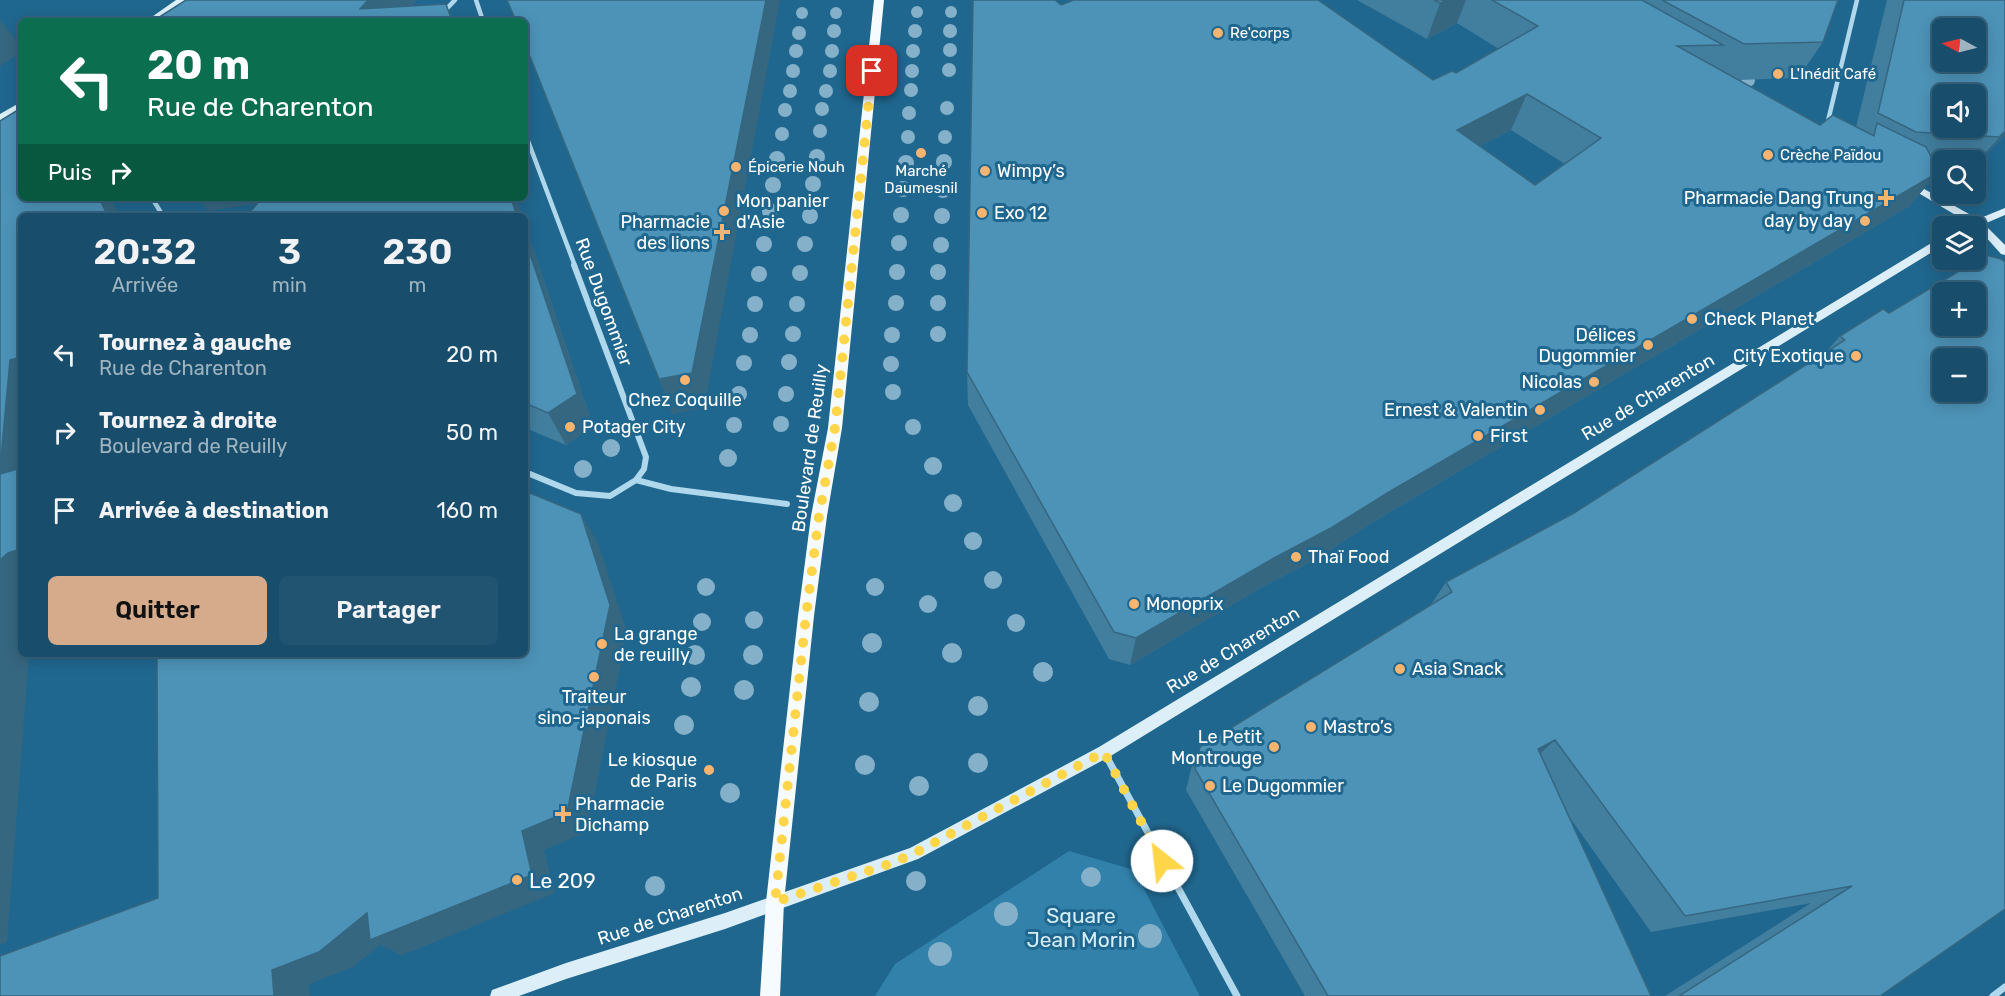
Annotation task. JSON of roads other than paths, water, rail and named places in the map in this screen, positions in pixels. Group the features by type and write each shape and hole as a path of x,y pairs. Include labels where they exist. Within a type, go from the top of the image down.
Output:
{"main road":[{"name":"Boulevard de Reuilly","path":"770,996 775,902 806,616 819,516 835,428 879,0"}],"street":[{"path":"155,18 182,0"},
{"path":"438,18 455,0"},
{"path":"476,0 482,18"},
{"path":"1826,130 1857,0"},
{"path":"0,118 18,107"},
{"name":"Rue Dugommier","path":"528,141 646,457 644,469 636,480"},
{"path":"1896,176 1960,216"},
{"path":"1986,220 2005,211"},
{"path":"1986,235 2005,251"},
{"name":"Rue de Charenton","path":"498,996 577,967 725,921 913,854 1104,752 1932,248"},
{"path":"528,473 576,493 610,496 636,480 671,489 787,504"},
{"path":"1104,752 1237,996"},
{"path":"1993,996 2005,987"}],"place":[{"name":"Re'corps","path":"1218,33"},
{"name":"L'Inédit Café","path":"1778,74"},
{"name":"Marché Daumesnil","path":"921,153"},
{"name":"Crèche Païdou","path":"1768,155"},
{"name":"Épicerie Nouh","path":"736,167"},
{"name":"Wimpy’s","path":"985,171"},
{"name":"Pharmacie Dang Trung","path":"1886,198"},
{"name":"Mon panier d'Asie","path":"724,211"},
{"name":"Exo 12","path":"982,213"},
{"name":"day by day","path":"1865,221"},
{"name":"Pharmacie des lions","path":"722,232"},
{"name":"Check Planet","path":"1692,319"},
{"name":"Délices Dugommier","path":"1648,345"},
{"name":"City Exotique","path":"1856,356"},
{"name":"Chez Coquille","path":"685,380"},
{"name":"Nicolas","path":"1594,382"},
{"name":"Ernest & Valentin","path":"1540,410"},
{"name":"Potager City","path":"570,427"},
{"name":"First","path":"1478,436"},
{"name":"Thaï Food","path":"1296,557"},
{"name":"Monoprix","path":"1134,604"},
{"name":"La grange de reuilly","path":"602,644"},
{"name":"Asia Snack","path":"1400,669"},
{"name":"Traiteur sino-japonais","path":"594,677"},
{"name":"Mastro’s","path":"1311,727"},
{"name":"Le Petit Montrouge","path":"1274,747"},
{"name":"Le kiosque de Paris","path":"709,770"},
{"name":"Le Dugommier","path":"1210,786"},
{"name":"Pharmacie Dichamp","path":"563,814"},
{"name":"Le 209","path":"517,880"}],"park label":[{"name":"Square Jean Morin","path":"1081,927"}]}
